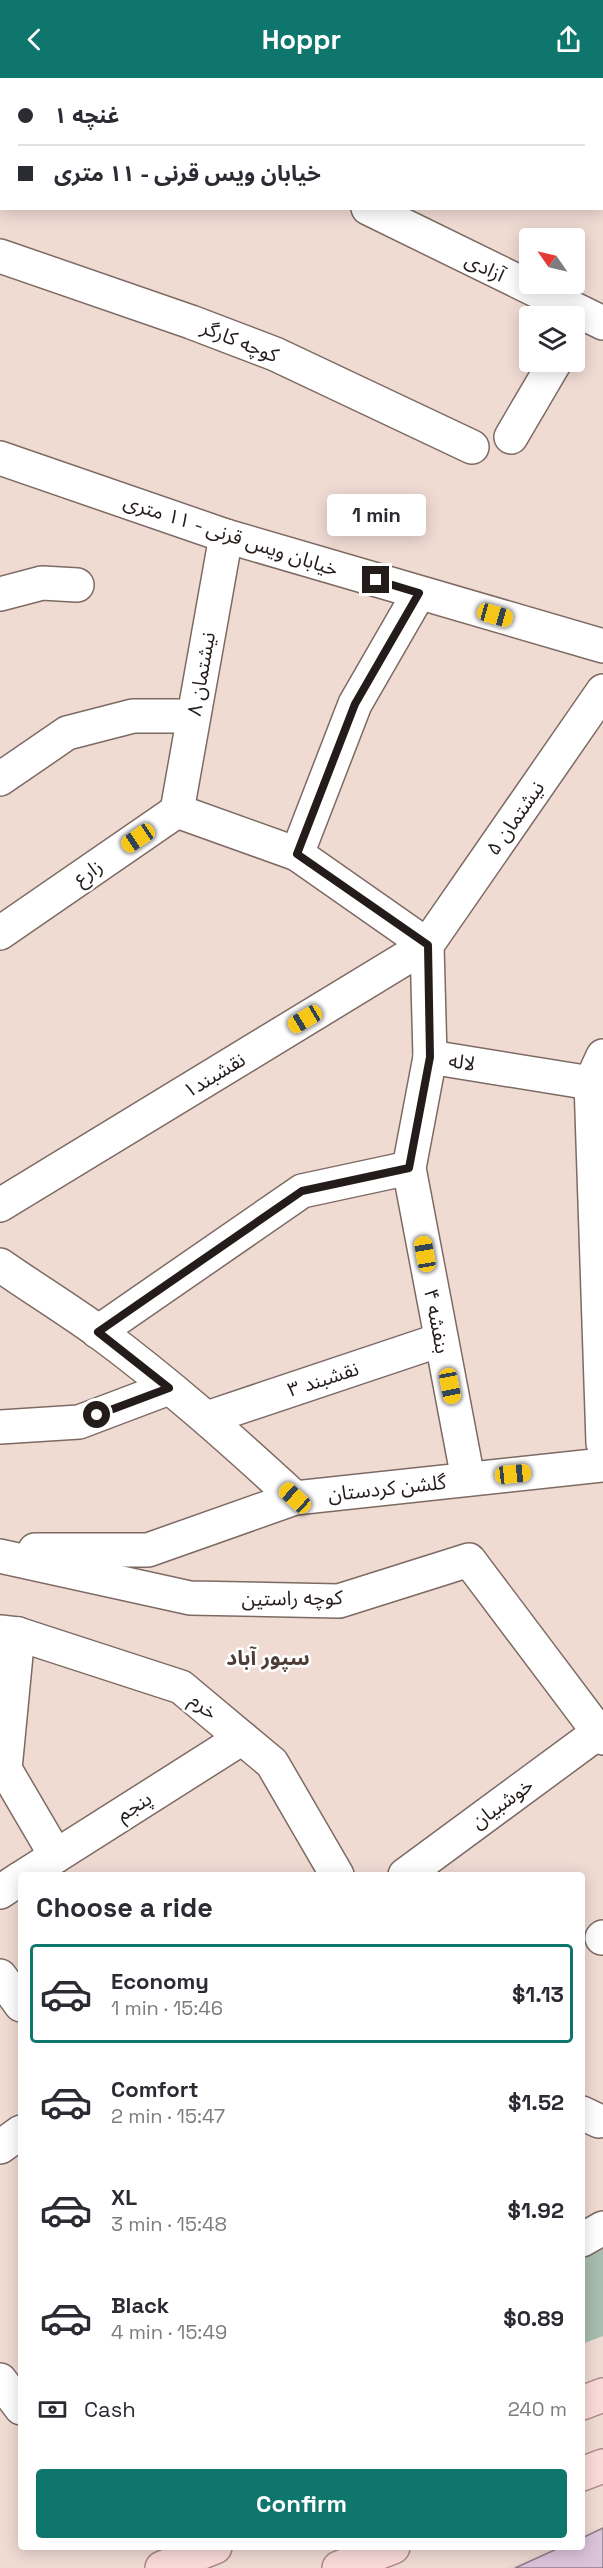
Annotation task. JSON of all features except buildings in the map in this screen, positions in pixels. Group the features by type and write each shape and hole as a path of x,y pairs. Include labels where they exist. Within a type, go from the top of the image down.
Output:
{"main road":[{"path":"585,2402 603,2395"},
{"path":"585,2473 603,2466"},
{"path":"162,2568 207,2550"},
{"path":"339,2568 385,2550"}],"street":[{"name":"آزادی","path":"372,210 587,322"},
{"name":"کوچه کارگر","path":"0,256 191,322 275,354 471,447"},
{"path":"511,437 549,372"},
{"name":"خیابان ویس قرنی - ۱۱ متری","path":"0,458 226,536 603,646"},
{"name":"نیشتمان ۸","path":"177,811 226,536"},
{"path":"0,594 42,583 76,585"},
{"path":"297,854 355,704 419,593"},
{"name":"نیشتمان ۵","path":"428,945 603,691"},
{"path":"0,779 67,733 133,716 194,716"},
{"path":"177,811 297,854 428,945"},
{"name":"زارع","path":"0,933 177,811"},
{"name":"لاله","path":"428,945 430,1057 599,1074"},
{"name":"نقشبند۱","path":"0,1205 428,945"},
{"name":"بنفشه ۴","path":"430,1057 409,1168 468,1479"},
{"path":"599,1074 603,1443"},
{"path":"98,1332 302,1191 409,1168"},
{"path":"0,1265 98,1332 207,1418 295,1498"},
{"name":"نقشبند ۳","path":"207,1418 440,1340"},
{"path":"0,1427 79,1422 169,1388"},
{"name":"گلشن کردستان","path":"0,1551 148,1550 295,1498 603,1465"},
{"name":"کوچه راستین","path":"0,1556 190,1598 339,1601 470,1560 601,1735"},
{"path":"9,1633 3,1771 56,1856"},
{"name":"خرم","path":"9,1633 181,1687 272,1763 335,1872"},
{"name":"خوشبیان","path":"409,1872 601,1735"},
{"name":"پنجم","path":"31,1872 242,1737"},
{"path":"0,1892 18,1880"},
{"path":"0,1976 18,2001"},
{"path":"0,2147 18,2134"},
{"path":"585,2238 603,2228"},
{"path":"6,2379 18,2402"}],"green space":[{"path":"603,2249 603,2336 585,2343 585,2258"}],"district":[{"name":"سپور آباد","path":"268,1658"}],"route":[{"path":"97,1415 169,1388 98,1332 302,1191 409,1168 430,1057 428,945 297,854 355,704 419,593 376,580"}]}
